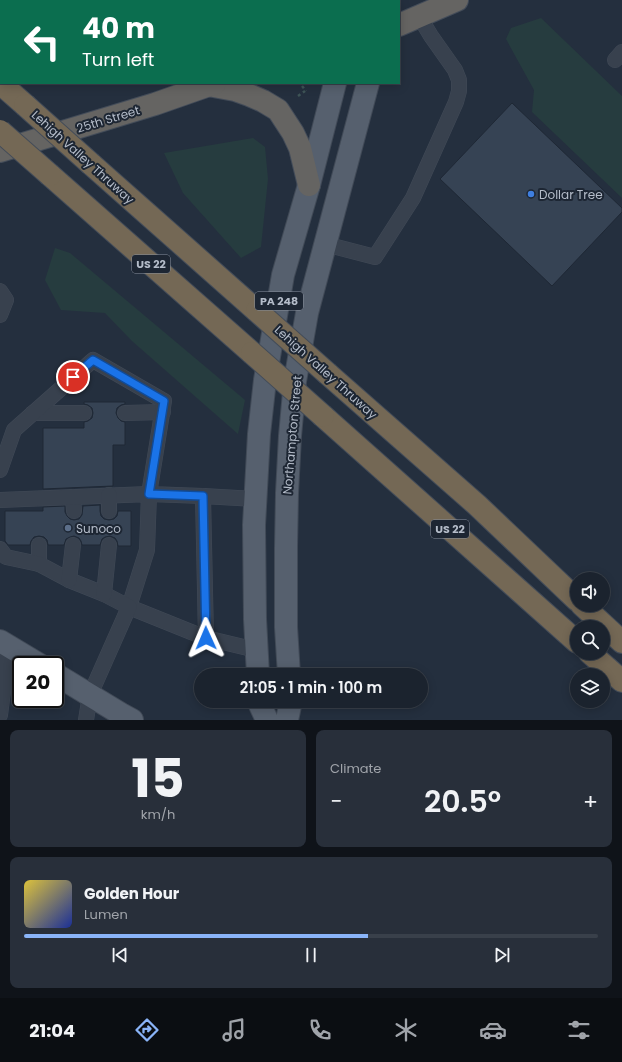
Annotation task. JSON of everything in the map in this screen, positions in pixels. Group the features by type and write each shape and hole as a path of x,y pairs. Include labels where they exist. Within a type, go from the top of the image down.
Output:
{"highway":[{"path":"400,25 457,0"},
{"name":"Lehigh Valley Thruway","path":"1,84 477,505 570,593"},
{"path":"212,84 249,95 278,110 293,133 300,148 309,185"},
{"name":"25th Street","path":"0,151 155,104 212,84"},
{"name":"US 22","path":"0,131 570,636"},
{"path":"590,612 620,640"},
{"path":"598,660 622,681"}],"main road":[{"name":"PA 248","path":"257,668 253,555 259,434 265,380 283,275 309,185 335,84"},
{"name":"Northampton Street","path":"289,668 286,627 287,493 295,381 307,313 368,84"},
{"path":"4,644 25,656"},
{"path":"64,680 127,718"},
{"path":"261,708 267,720"},
{"path":"287,720 289,708"}],"lane":[{"path":"325,244 375,257 413,198 456,102 459,91 459,80 455,70 419,16"},
{"path":"0,291 6,300 0,314"},
{"path":"0,470 14,430 93,360 164,401 149,494 147,550 129,607 90,696 86,720"},
{"path":"125,413 163,412"},
{"path":"33,413 84,413"},
{"path":"0,500 39,505 74,504 110,495 149,494 255,499"},
{"path":"109,511 110,495"},
{"path":"203,496 206,638"},
{"path":"39,545 39,564"},
{"path":"69,580 73,545"},
{"path":"104,594 109,545"},
{"path":"0,549 6,557 39,564 69,580 104,594 129,607 206,638 256,650"},
{"path":"0,715 4,644"}],"green space":[{"path":"541,18 622,96 622,198 532,112 534,90 506,39 511,28"},
{"path":"253,138 265,147 268,179 261,247 241,258 183,193 164,153"},
{"path":"55,248 70,253 245,400 238,434 132,341 105,313 61,310 45,280"}],"building":[{"name":"Dollar Tree","path":"512,103 622,208 622,212 552,286 440,179"},
{"path":"84,402 125,402 125,404 117,408 116,413 121,421 125,422 125,445 113,445 113,486 43,489 43,428 84,428 84,422 92,418 93,413 92,408 84,404"},
{"name":"Sunoco","path":"100,505 101,516 104,519 109,520 114,519 117,516 118,511 131,511 131,546 118,546 115,538 110,536 102,539 100,545 82,545 79,538 74,536 66,539 64,545 48,545 47,540 44,537 39,536 34,537 30,545 8,545 5,541 5,511 43,511 43,507 65,506 67,516 74,520 79,519 82,515 83,506"}],"place":[{"name":"Dollar Tree","path":"531,194"},
{"name":"Sunoco","path":"68,528"}],"route":[{"path":"73,377 93,360 164,401 149,494 203,496 206,638"}]}
